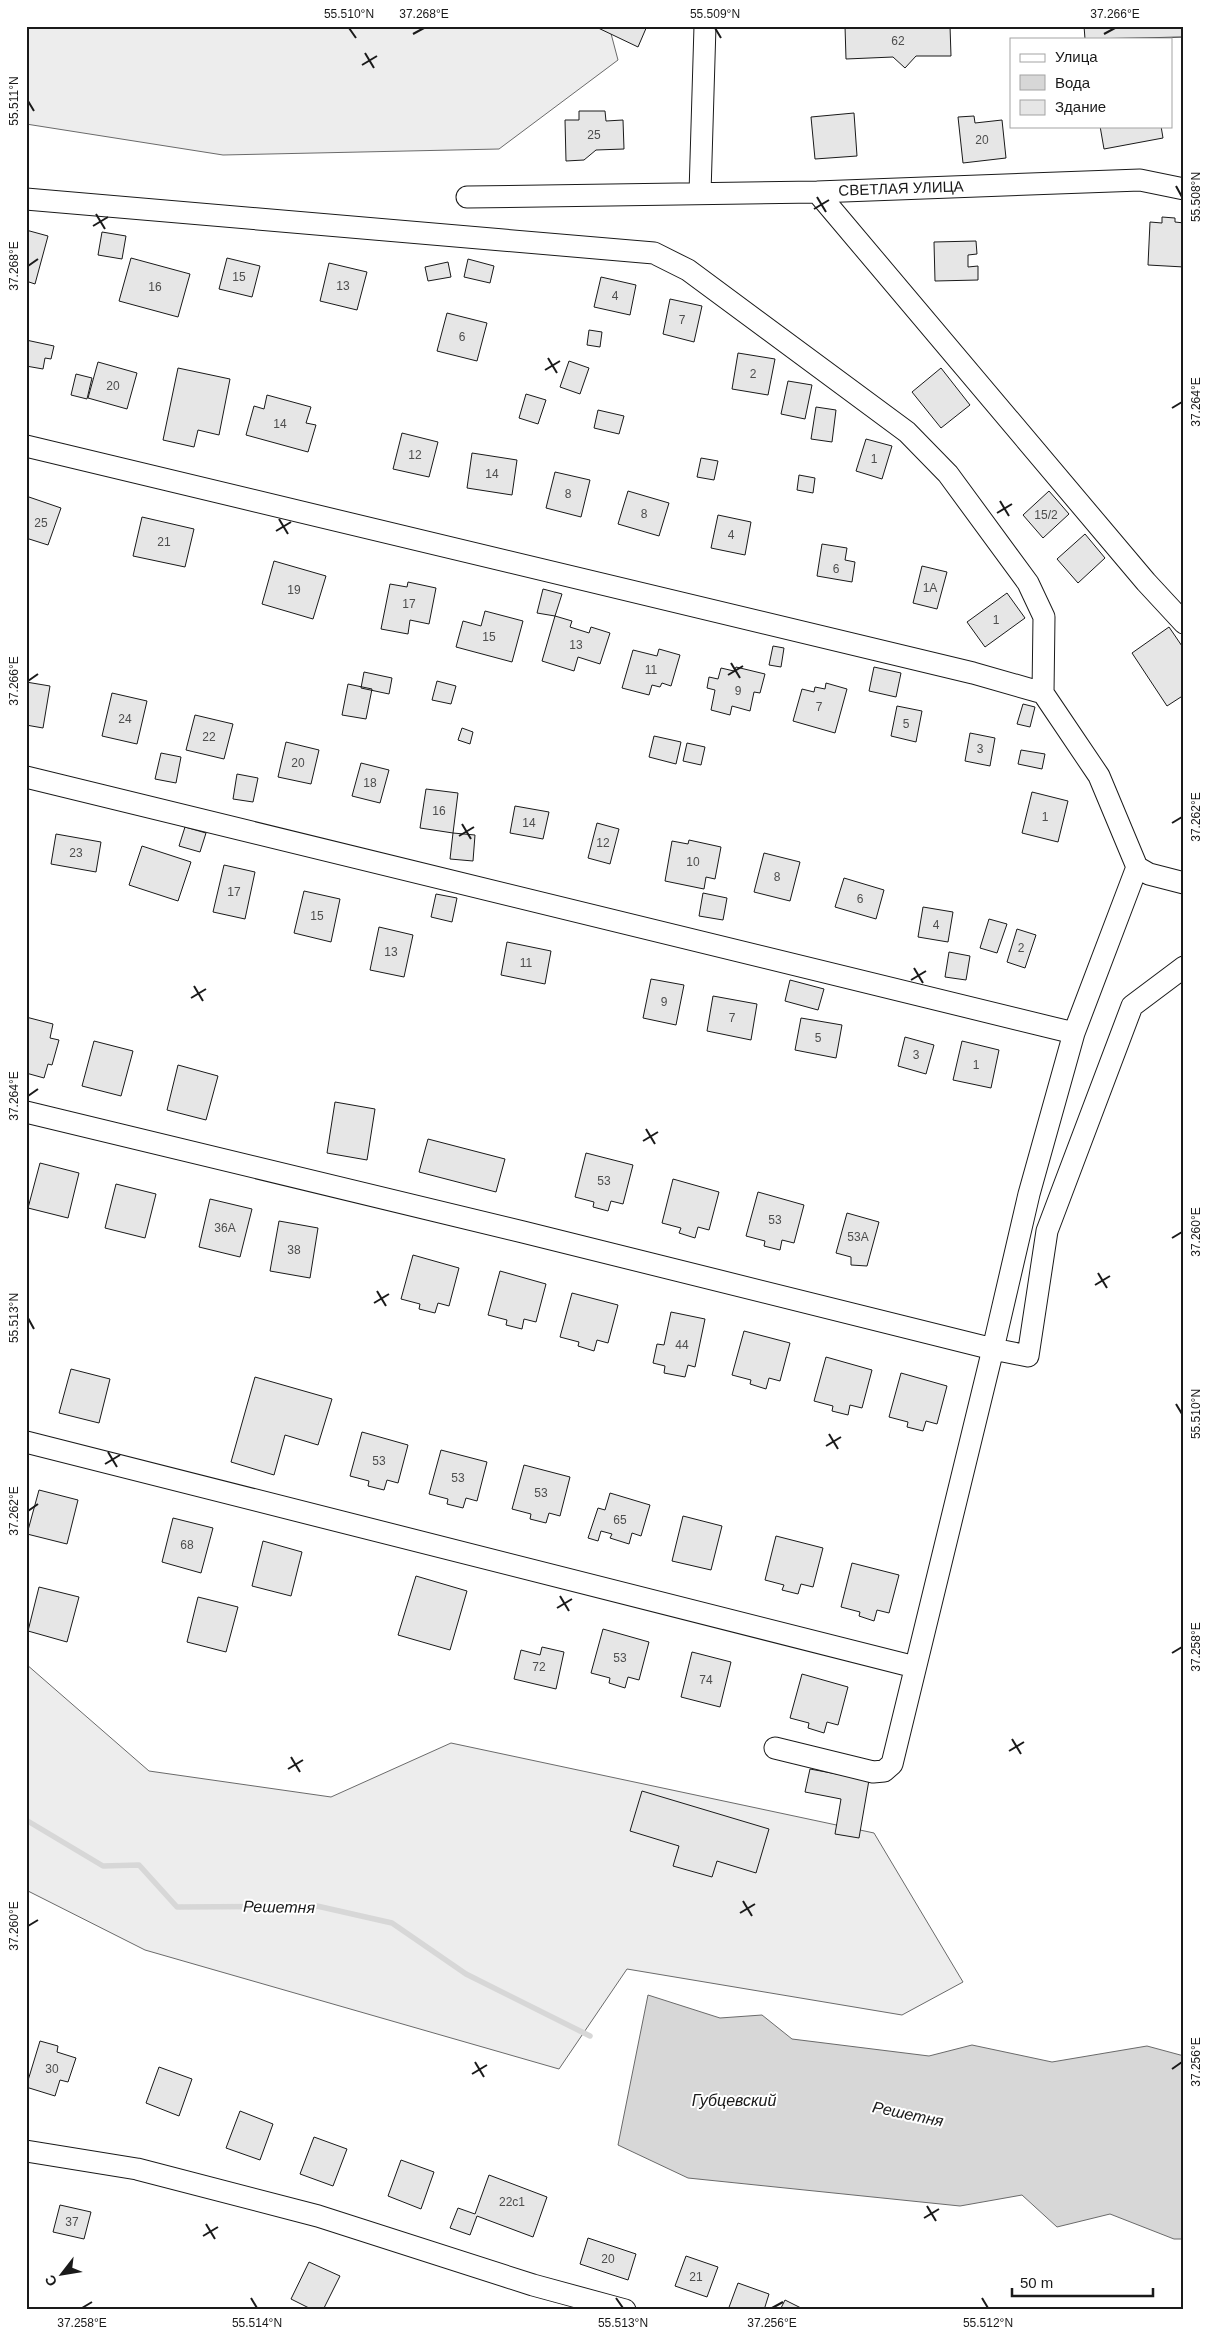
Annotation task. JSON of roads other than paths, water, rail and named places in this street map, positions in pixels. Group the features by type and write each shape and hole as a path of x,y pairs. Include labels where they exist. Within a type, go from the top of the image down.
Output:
{"street":[{"path":"700,193 705,26"},
{"name":"СВЕТЛАЯ УЛИЦА","path":"467,197 817,192 1140,180 1184,189"},
{"path":"817,192 1146,582 1184,624"},
{"path":"26,199 654,253 688,270 907,432 948,474 1028,583 1044,617 1043,693 1099,776 1143,870 1184,883"},
{"path":"26,446 973,672 1043,693"},
{"path":"26,777 1074,1033"},
{"path":"775,1748 845,1767 873,1772 884,1771 892,1764 1029,1194 1074,1033 1143,870"},
{"path":"26,1112 1028,1356 1047,1231 1132,1006 1184,967"},
{"path":"26,1442 915,1667"},
{"path":"28,2155 147,2171 318,2216 533,2285 626,2310"}],"water":[{"name":"Губцевский","path":"648,1995 720,2018 762,2015 792,2039 929,2056 972,2045 1052,2062 1147,2046 1184,2056 1184,2239 1174,2239 1110,2214 1057,2227 1022,2195 960,2206 688,2178 618,2145"}],"waterway":[{"name":"Решетня","path":"26,1820 103,1866 139,1865 177,1907 317,1906 392,1923 466,1974 590,2036"}]}
